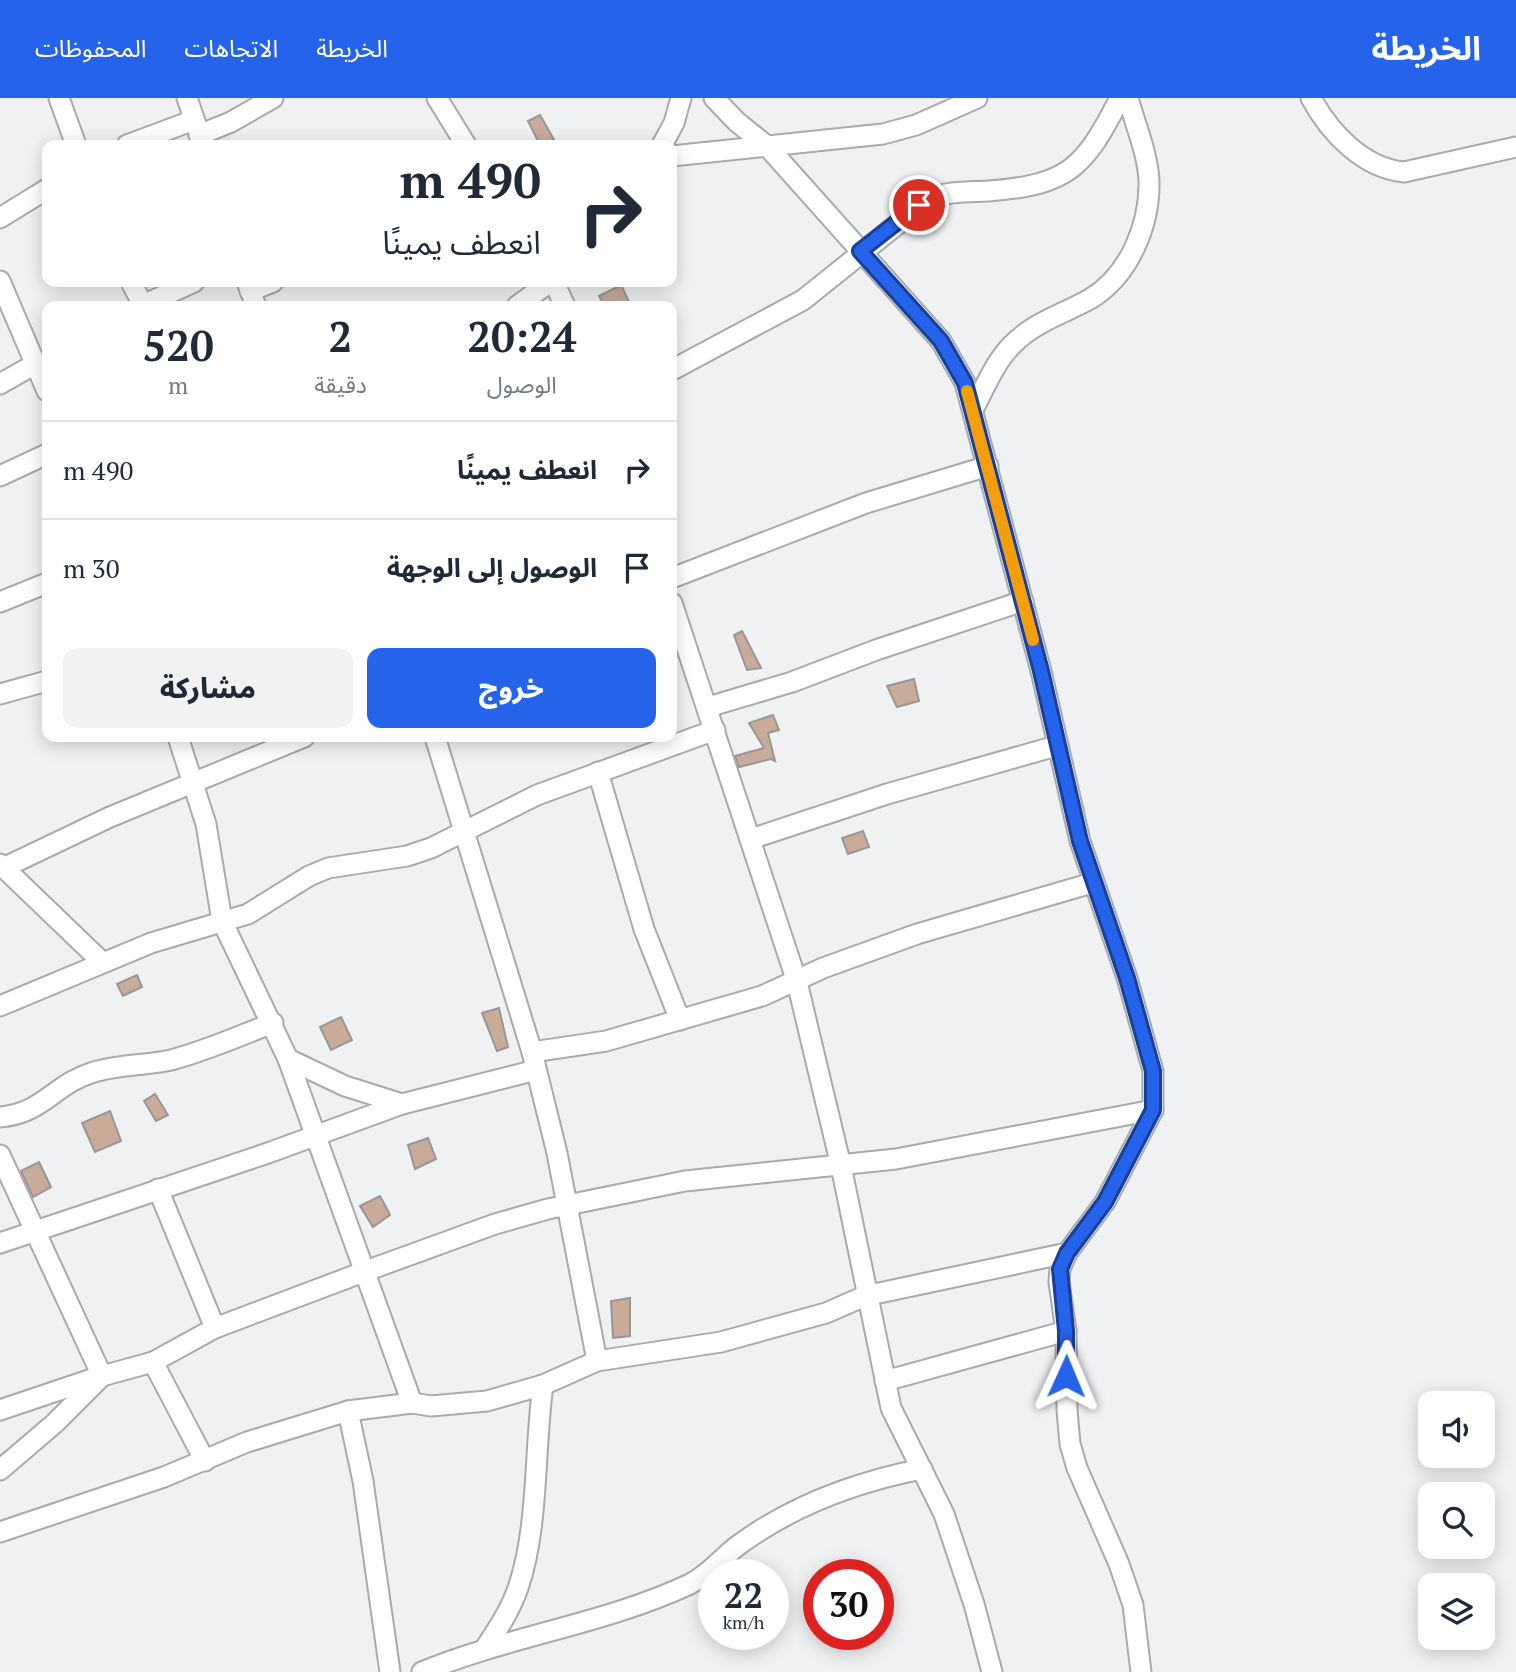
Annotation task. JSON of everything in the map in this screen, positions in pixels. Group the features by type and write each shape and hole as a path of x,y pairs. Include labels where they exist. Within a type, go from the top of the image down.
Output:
{"street":[{"path":"59,98 74,140"},
{"path":"187,98 198,133"},
{"path":"157,140 198,133 231,122 273,98"},
{"path":"437,98 463,140"},
{"path":"666,140 681,98"},
{"path":"714,98 737,122 767,146 952,356 974,408 1092,883 1127,978 1153,1071 1153,1110 1105,1202 1067,1253 1060,1269 1059,1282 1066,1331 1070,1444 1096,1517 1119,1564 1133,1605 1141,1672"},
{"path":"677,155 883,134 916,125 977,98"},
{"path":"677,367 803,300 835,277 860,251 938,195 1023,188 1045,183 1066,173 1083,161 1120,98"},
{"path":"974,408 991,374 1011,346 1032,328 1090,298 1113,282 1132,253 1146,214 1149,179 1128,98"},
{"path":"1311,98 1355,152 1388,170 1404,172 1516,147"},
{"path":"0,218 42,192"},
{"path":"0,281 42,377"},
{"path":"152,301 183,287"},
{"path":"524,301 545,287"},
{"path":"0,384 37,363"},
{"path":"0,476 42,456"},
{"path":"677,576 866,503 988,466"},
{"path":"0,602 42,585"},
{"path":"708,707 783,685 1023,600"},
{"path":"677,618 797,982 841,1166 865,1296 891,1408 944,1514 992,1672"},
{"path":"0,694 42,682"},
{"path":"0,1006 103,962 195,927 255,910 309,876 328,868 407,856 464,833 502,811 598,772 715,730"},
{"path":"180,742 195,782 214,862 222,921 288,1059 412,1403"},
{"path":"103,962 2,866 110,817 292,742"},
{"path":"437,742 534,1061 567,1204 597,1361"},
{"path":"751,839 887,794 1056,746"},
{"path":"598,772 644,929 680,1020"},
{"path":"0,1243 534,1061 762,996 823,968 917,934 1092,883"},
{"path":"0,1116 20,1115 38,1107 78,1078 91,1073 169,1060 273,1023"},
{"path":"288,1059 345,1086 402,1104"},
{"path":"0,1410 153,1362 215,1328 495,1224 567,1204 685,1181 896,1158 1153,1110"},
{"path":"0,1155 102,1376"},
{"path":"158,1189 215,1328"},
{"path":"0,1532 205,1461 247,1441 348,1410 412,1403 431,1406 459,1405 513,1395 597,1361 721,1342 777,1329 826,1313 865,1296 1067,1253"},
{"path":"885,1381 1066,1331"},
{"path":"153,1362 205,1461"},
{"path":"0,1470 55,1423 102,1376"},
{"path":"484,1650 507,1616 519,1586 531,1513 543,1385"},
{"path":"348,1410 363,1481 390,1672"},
{"path":"422,1672 484,1650 601,1618 692,1583 740,1544 823,1497 880,1478 922,1469"}],"building":[{"path":"540,115 554,140 538,140 528,121"},
{"path":"622,287 629,301 602,301 599,296"},
{"path":"742,631 761,668 747,670 734,635"},
{"path":"914,679 919,701 897,707 887,686"},
{"path":"773,715 779,730 768,733 775,761 771,759 739,767 735,756 764,748 749,723"},
{"path":"863,831 869,847 848,854 842,838"},
{"path":"137,975 142,987 123,996 117,984"},
{"path":"499,1008 508,1047 497,1051 482,1013"},
{"path":"341,1017 352,1040 331,1050 320,1027"},
{"path":"155,1094 168,1115 156,1121 144,1101"},
{"path":"110,1111 121,1141 95,1152 82,1123"},
{"path":"428,1138 436,1159 415,1169 408,1145"},
{"path":"39,1162 51,1187 33,1197 21,1171"},
{"path":"380,1196 390,1215 373,1227 360,1206"},
{"path":"630,1298 630,1336 613,1338 611,1301"}],"slow traffic":[{"path":"967,391 974,408 1033,640"}],"route":[{"path":"919,205 860,251 952,356 974,408 1041,671 1056,746 1080,841 1092,883 1127,978 1153,1071 1153,1110 1105,1202 1067,1253 1060,1269 1059,1282 1066,1331 1066,1376"}]}
